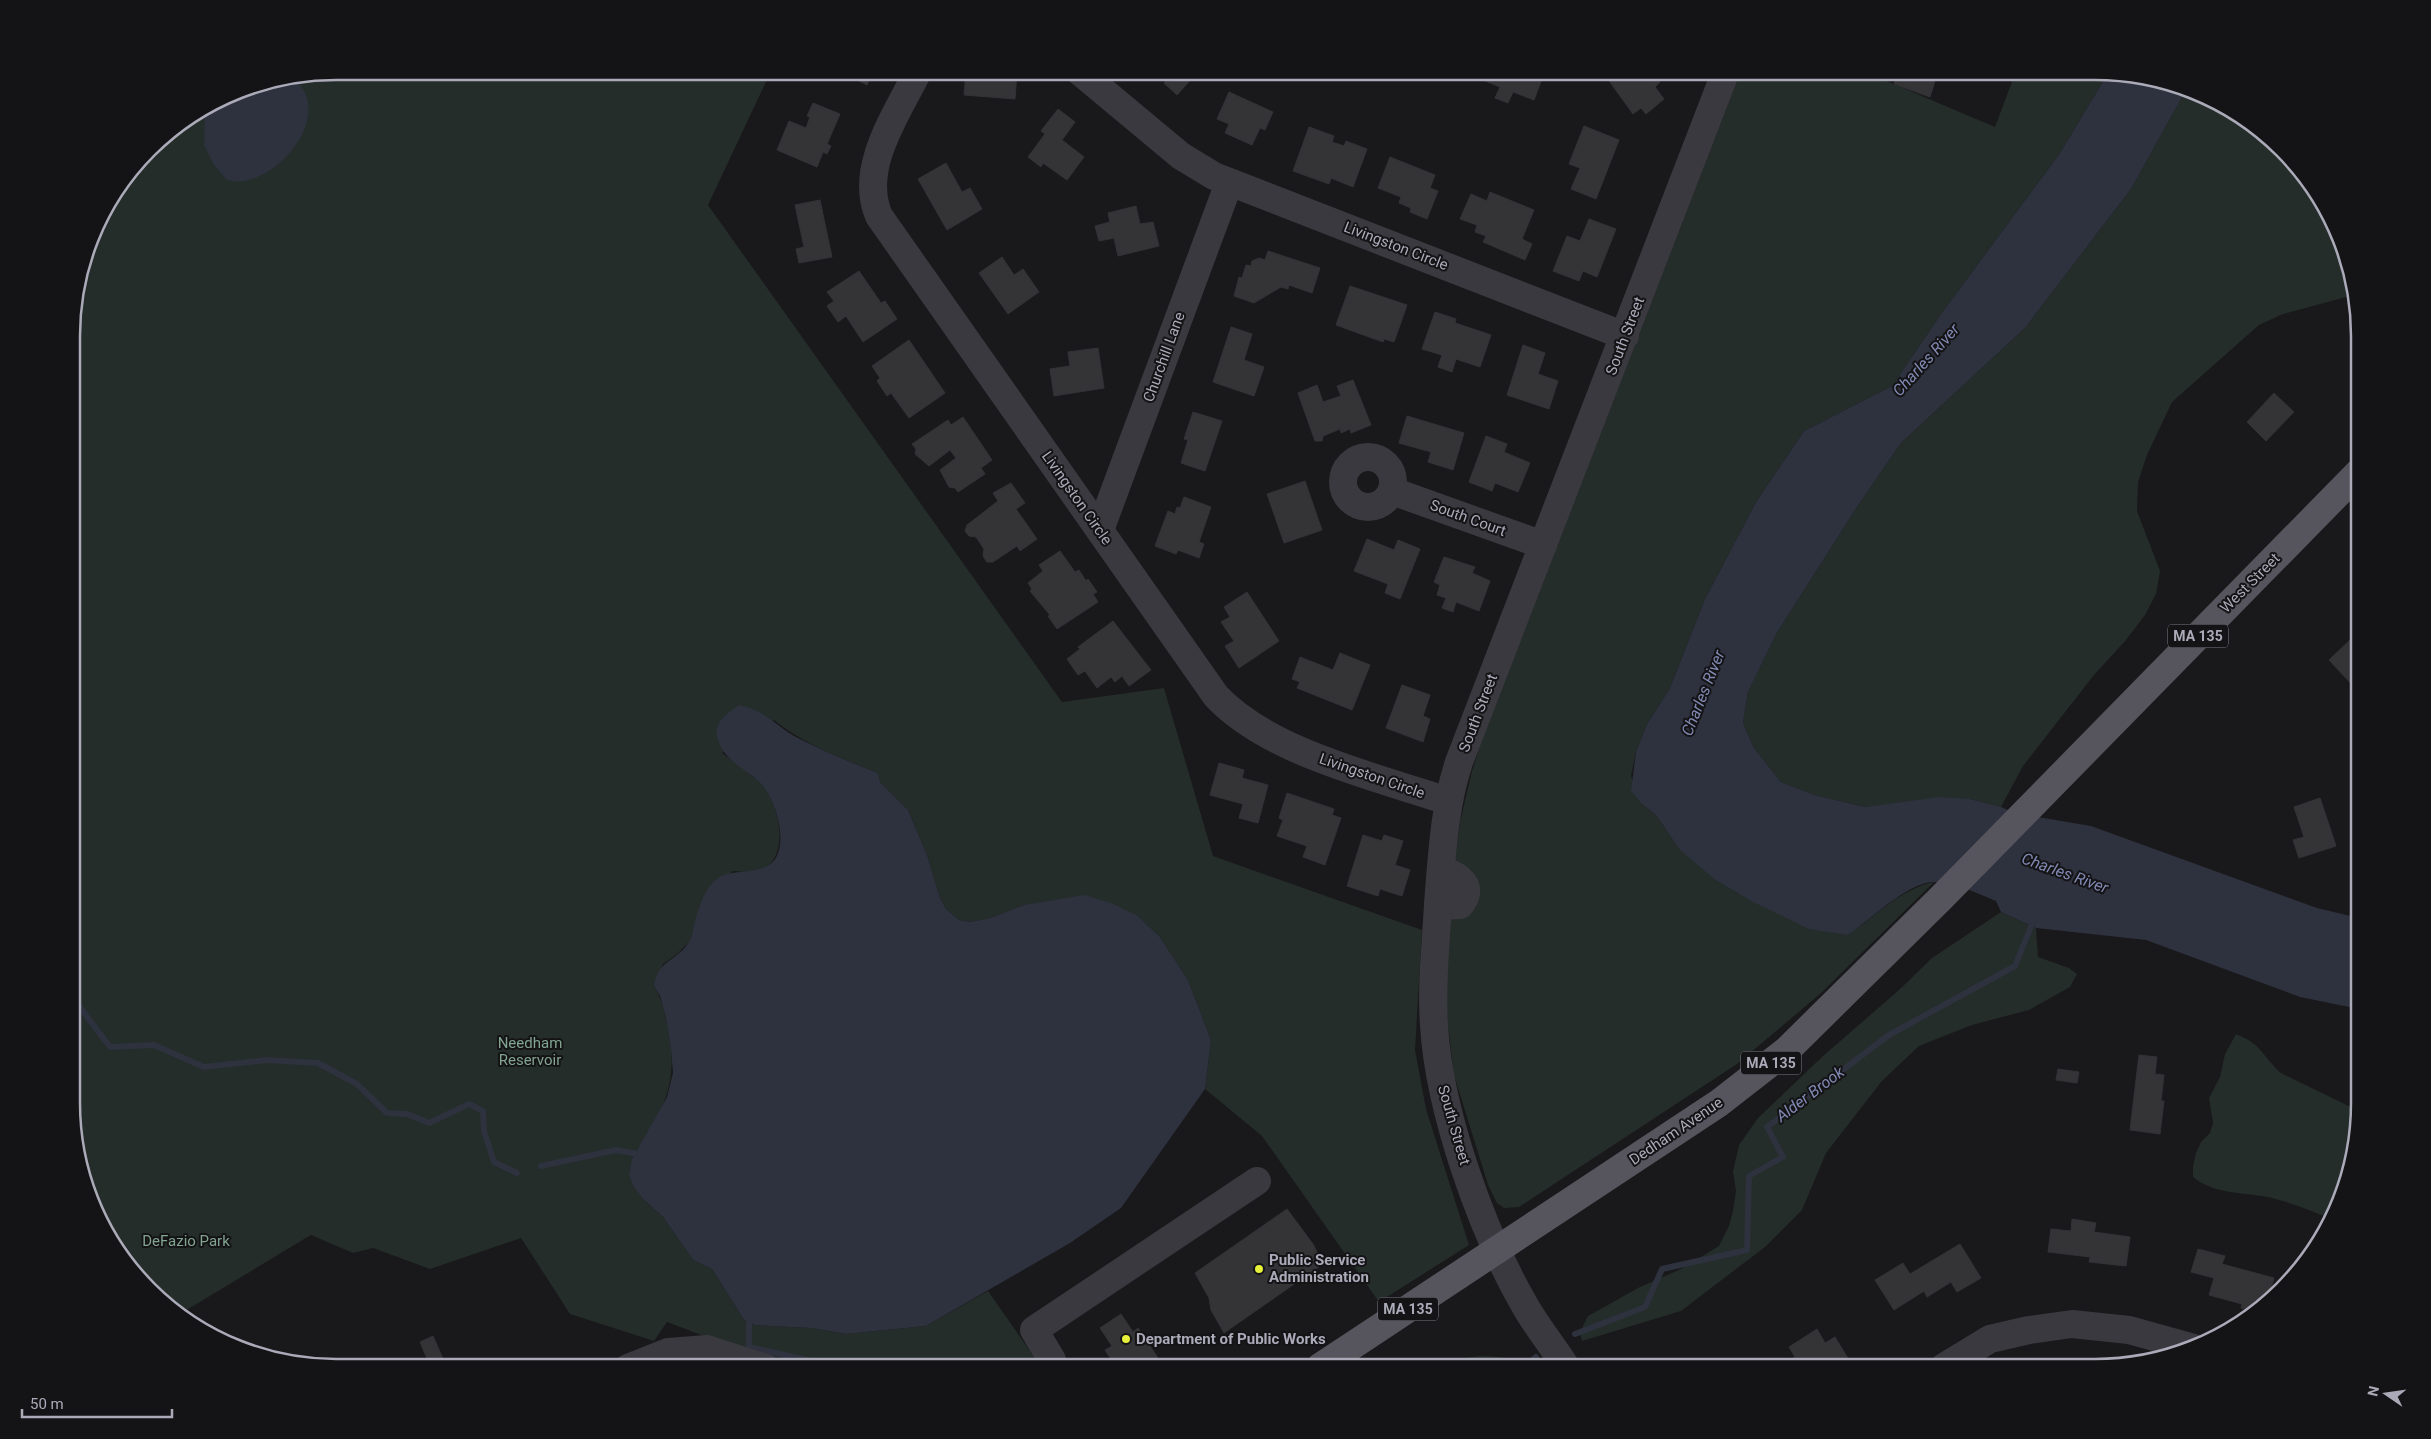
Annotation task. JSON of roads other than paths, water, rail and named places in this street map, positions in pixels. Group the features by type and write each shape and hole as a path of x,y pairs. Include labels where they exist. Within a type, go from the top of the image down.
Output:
{"main road":[{"name":"West Street","path":"1992,845 2351,480"},
{"name":"Dedham Avenue","path":"1333,1359 1719,1103 1755,1076 1811,1027 1992,845"}],"street":[{"name":"Livingston Circle","path":"914,80 876,159 871,185 875,208 883,224 1216,696 1235,714 1257,730 1306,753 1448,802"},
{"name":"Livingston Circle","path":"1090,80 1182,156 1202,170 1228,183 1625,336"},
{"name":"South Street","path":"1561,1359 1524,1305 1496,1250 1465,1165 1437,1058 1433,1005 1438,906 1448,802 1459,762 1723,80"},
{"name":"Churchill Lane","path":"1100,530 1228,183"},
{"name":"South Court","path":"1392,491 1543,545"},
{"path":"1051,1359 1034,1330 1257,1181"},
{"path":"1957,1359 1990,1338 2072,1324 2129,1330 2180,1344"},
{"path":"650,1359 668,1352 707,1349 738,1359"}],"water":[{"name":"Charles River","path":"2104,80 2145,85 2183,96 2131,189 2025,328 1901,443 1857,507 1778,631 1748,692 1743,723 1754,748 1781,782 1815,795 1865,807 1940,797 1970,799 2001,807 2015,813 2091,826 2317,908 2351,916 2351,1007 2300,997 2146,940 2036,928 2001,912 1996,901 1940,882 1923,884 1900,895 1848,935 1809,929 1753,902 1714,879 1679,849 1656,815 1642,804 1631,791 1636,752 1647,724 1670,688 1705,599 1756,502 1804,431 1892,386 1941,314 2060,153"},
{"path":"297,83 306,95 308,113 304,131 293,149 279,164 262,175 244,181 227,180 214,165 204,145 205,116 223,106 270,89"},
{"path":"739,705 755,710 806,742 878,773 880,782 908,810 927,855 940,898 946,909 959,920 970,922 990,918 1024,905 1084,895 1111,903 1138,916 1160,937 1188,980 1211,1040 1205,1089 1121,1208 1070,1243 926,1326 846,1334 811,1328 755,1325 744,1320 712,1269 693,1260 663,1217 644,1200 634,1187 629,1175 632,1159 667,1097 673,1073 666,1018 660,996 654,986 656,977 664,965 680,952 690,940 701,904 713,882 725,875 769,865 775,859 779,850 779,825 767,791 756,779 726,755 718,740 717,729 721,720"}],"waterway":[{"name":"Alder Brook","path":"1575,1334 1645,1307 1662,1269 1747,1250 1749,1176 1783,1157 1767,1127 1889,1035 2015,966 2034,919"},
{"path":"80,1007 110,1047 154,1045 204,1067 267,1060 318,1063 357,1084 387,1113 407,1114 429,1123 469,1104 483,1111 484,1131 494,1162 517,1173"},
{"path":"541,1166 616,1150 643,1155"},
{"path":"754,1315 749,1323 749,1347 802,1359"}],"place":[{"name":"Public Service Administration","path":"1259,1269"},
{"name":"Department of Public Works","path":"1126,1339"}],"park label":[{"name":"Needham Reservoir","path":"530,1052"},
{"name":"DeFazio Park","path":"186,1241"}]}
